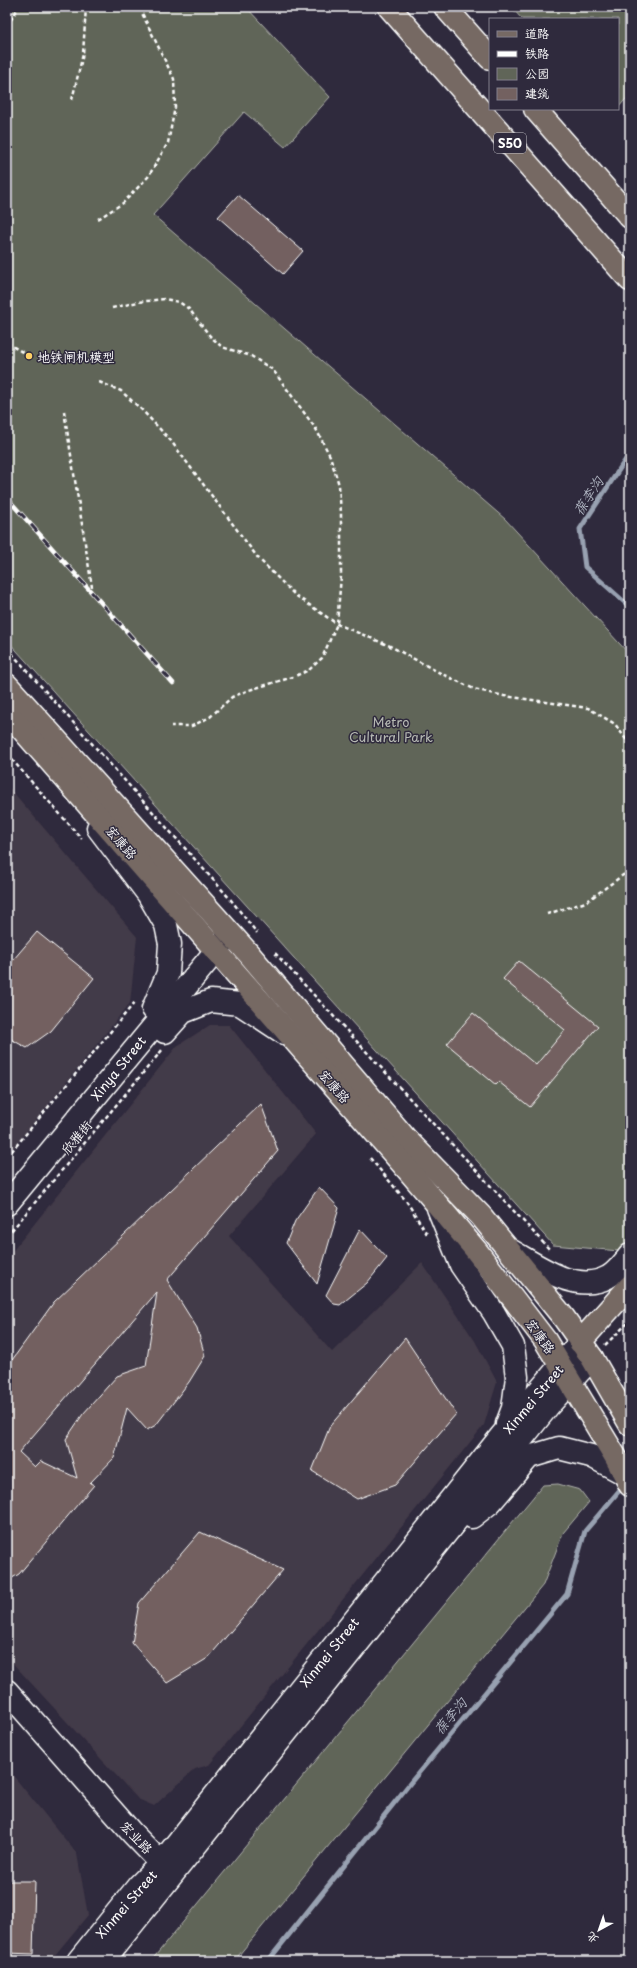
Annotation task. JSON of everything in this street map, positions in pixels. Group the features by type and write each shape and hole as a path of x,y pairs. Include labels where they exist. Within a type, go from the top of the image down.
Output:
{"main road":[{"name":"S50","path":"389,7 630,280"},
{"path":"445,7 489,57"},
{"path":"536,110 630,217"},
{"name":"宏康路","path":"7,685 228,931 406,1139 481,1216 564,1318 586,1350 630,1424"},
{"name":"宏康路","path":"7,712 198,929 212,948 294,1039 475,1249 540,1334 566,1373 623,1472"},
{"path":"586,1350 630,1286"}],"street":[{"path":"64,777 109,845 148,894 166,925 170,944 168,973 146,1004"},
{"name":"Xinya Street","path":"7,1204 212,948 228,931"},
{"name":"Xinya Street","path":"7,1185 146,1004 212,948"},
{"path":"91,1101 138,1064 183,1012 212,1000 240,1004 294,1039"},
{"path":"437,1205 461,1265 494,1313 513,1346 517,1377 513,1408 502,1436"},
{"path":"507,1248 559,1277 592,1284 610,1277 630,1255"},
{"name":"Xinmei Street","path":"103,1961 162,1871 502,1436 566,1373 586,1350"},
{"name":"Xinmei Street","path":"78,1961 139,1885 162,1871 440,1542 549,1404 566,1373"},
{"path":"440,1542 491,1502 529,1457 559,1448 591,1456 623,1472"},
{"name":"宏业路","path":"7,1691 132,1834 162,1871"},
{"name":"宏业路","path":"7,1710 162,1871"}],"path":[{"path":"7,26 19,7"},
{"path":"72,100 83,54 86,7"},
{"path":"98,219 123,203 148,177 168,143 175,107 174,79 139,7"},
{"path":"112,308 138,302 165,299 179,302 189,309 210,336 222,347 252,356 273,370 295,399 330,456 339,485 341,513 341,576 338,624 322,658 309,670 293,677 249,690 232,697 210,718 192,726 171,726"},
{"path":"7,343 29,356"},
{"path":"99,382 121,391 142,410 171,441 258,558 295,595 338,624 390,646 442,674 474,689 504,696 588,708 614,724 630,745"},
{"path":"64,411 92,587"},
{"path":"7,648 231,900 259,935"},
{"path":"548,914 586,902 630,870"},
{"path":"274,952 552,1253"},
{"path":"7,1157 146,1004"},
{"name":"欣雅街","path":"7,1236 167,1045"},
{"path":"366,1153 407,1202 427,1235"},
{"path":"586,1350 630,1320"}],"shaded area":[{"path":"7,785 137,937 130,1003 7,1156"},
{"path":"210,1025 229,1025 316,1134 229,1236 332,1352 422,1263 475,1341 497,1382 484,1425 209,1765 195,1769 154,1806 138,1799 7,1657 7,1258 177,1046"},
{"path":"7,1768 77,1854 88,1915 50,1961 7,1961"}],"green space":[{"name":"Metro Cultural Park","path":"7,7 246,7 330,97 285,147 244,112 153,215 505,519 630,655 630,1237 619,1251 553,1245 7,640"},
{"path":"511,7 630,7 630,94 619,107 619,18 521,18"},
{"path":"558,1484 580,1490 589,1502 563,1533 543,1585 234,1961 151,1961 543,1485"}],"building":[{"path":"238,195 303,251 283,274 218,217"},
{"path":"37,932 94,978 51,1031 27,1048 7,1037 7,967"},
{"path":"519,961 598,1026 530,1107 499,1082 496,1085 447,1044 473,1013 536,1065 565,1030 503,979"},
{"path":"261,1104 278,1151 167,1280 197,1328 205,1356 189,1382 156,1425 147,1430 127,1408 114,1458 90,1483 94,1485 19,1574 7,1581 7,1367 54,1302","holes":["157,1292 146,1366 117,1376 83,1414 66,1439 77,1478 41,1461 35,1467 19,1452"]},
{"path":"319,1187 339,1208 317,1284 286,1243 295,1221"},
{"path":"360,1229 387,1258 367,1283 340,1305 334,1304 326,1295"},
{"path":"405,1338 456,1414 395,1485 357,1499 312,1471 330,1426"},
{"path":"200,1532 283,1570 208,1658 167,1683 132,1643 139,1603"},
{"path":"7,1881 35,1881 33,1954 7,1953"}],"waterway":[{"name":"葆李沟","path":"630,453 580,529 585,567 630,607"},
{"name":"葆李沟","path":"268,1961 411,1782 567,1594 585,1531 624,1485"}],"railway":[{"path":"7,498 173,683"}],"place":[{"name":"地铁闸机模型","path":"29,356"}]}
